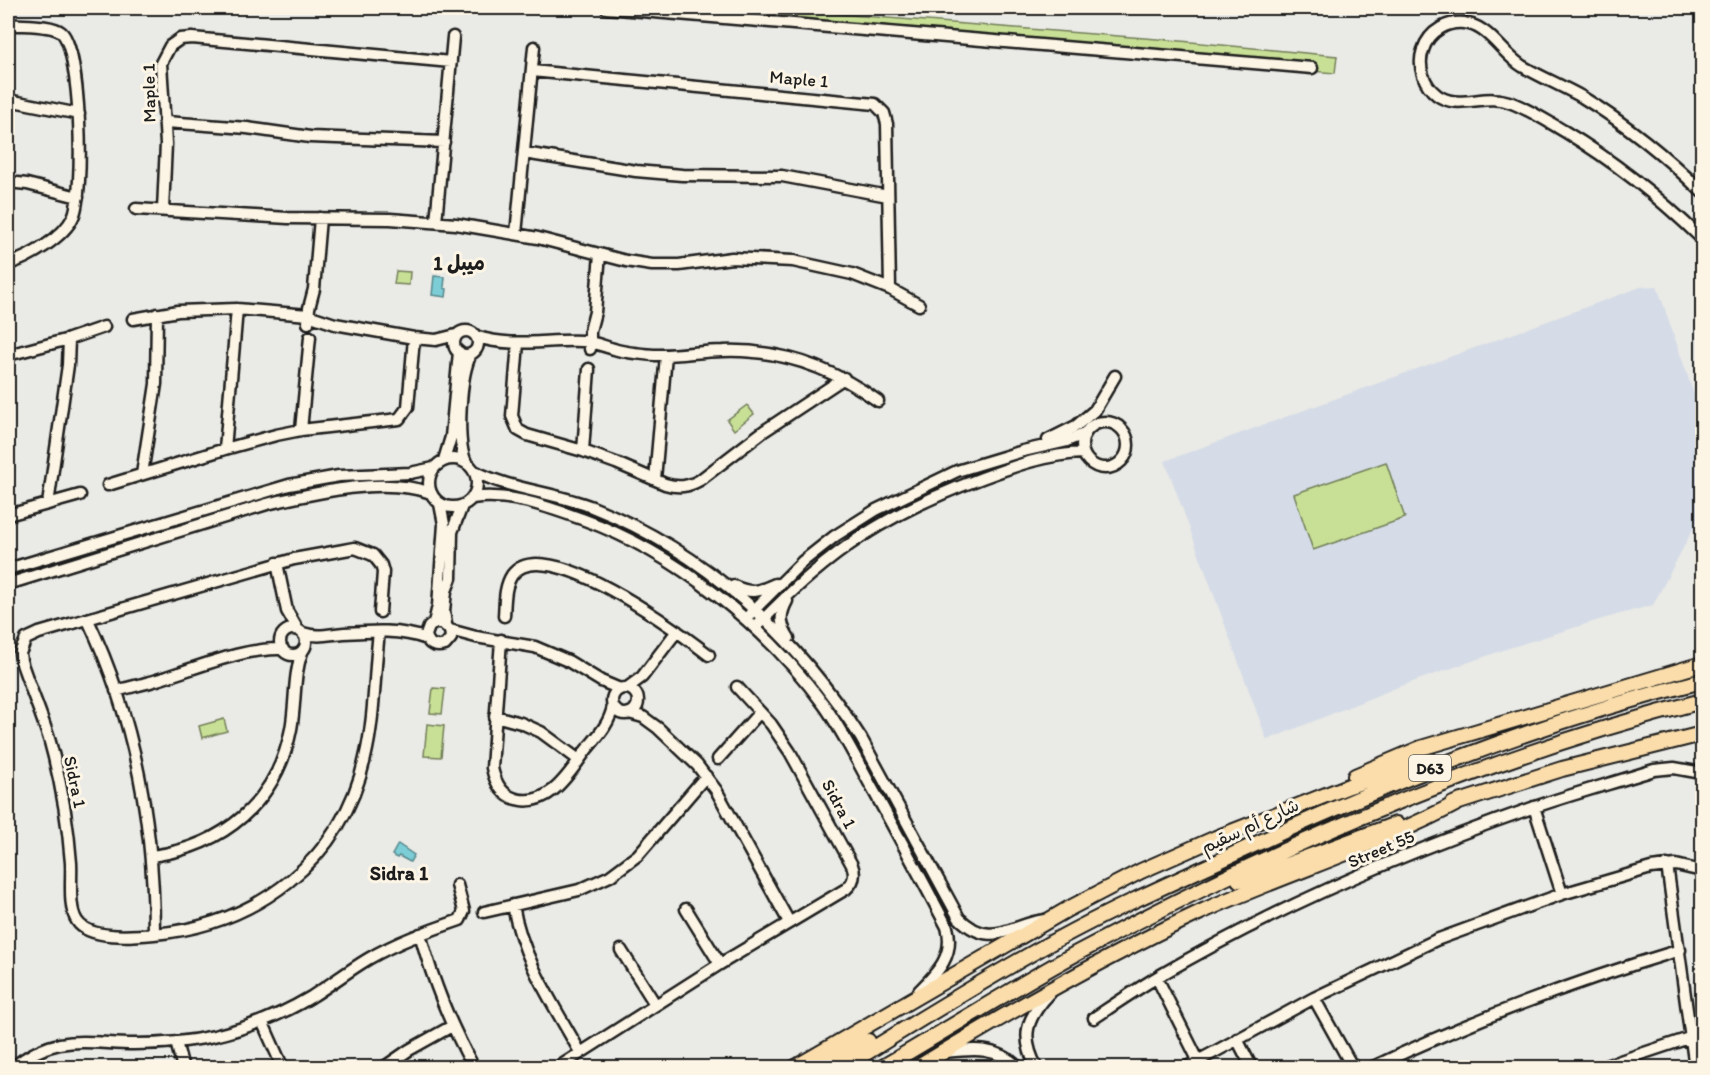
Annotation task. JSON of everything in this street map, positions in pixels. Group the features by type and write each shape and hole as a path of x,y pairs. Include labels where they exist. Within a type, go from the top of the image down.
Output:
{"main road":[{"name":"شارع أم سقيم","path":"1216,838 1404,754 1702,664"},
{"name":"شارع أم سقيم","path":"842,1068 1054,941 1160,888 1321,814 1462,756 1591,712 1702,681"},
{"name":"شارع أم سقيم","path":"881,1068 1078,953 1202,890 1351,822 1475,772 1577,737 1702,701"},
{"name":"شارع أم سقيم","path":"1202,890 1281,867 1461,801 1562,769 1702,734"},
{"path":"794,1068 1052,919 1133,875 1216,838 1377,776 1419,763 1462,756"},
{"path":"917,1068 1061,982 1203,912 1383,838 1461,801"},
{"path":"819,1068 932,1005 977,987"}],"street":[{"path":"606,8 1312,68"},
{"path":"1702,192 1640,137 1581,97 1521,65 1477,26 1464,23 1445,26 1426,42 1421,68 1428,86 1437,95 1455,102 1482,98 1504,100 1538,116 1628,174 1702,239"},
{"path":"8,24 49,27 62,32 68,40 79,114 80,156 75,213 64,230 32,254 8,264"},
{"path":"436,222 453,37"},
{"name":"Maple 1","path":"163,210 166,122 161,69 163,57 174,42 186,38 451,62"},
{"path":"516,234 534,47"},
{"name":"Maple 1","path":"532,71 875,104 886,118 890,289"},
{"path":"8,100 79,114"},
{"path":"166,122 231,126 310,137 444,142"},
{"path":"524,153 645,172 682,175 782,176 888,196"},
{"path":"8,182 27,184 78,197"},
{"path":"136,209 272,218 390,219 436,222 516,234 626,261 652,265 679,265 732,258 793,261 832,268 890,289 919,305"},
{"path":"311,319 320,218"},
{"path":"593,346 600,254"},
{"path":"133,319 200,309 237,309 288,314 414,338 436,340 465,330 475,333 478,338 497,343 564,342 666,355 724,351 759,352 794,359 843,378 878,401"},
{"path":"225,449 237,309"},
{"path":"142,474 156,384 157,314"},
{"path":"8,355 104,327"},
{"path":"456,335 454,344 462,355 497,343"},
{"path":"301,430 310,337"},
{"path":"108,485 225,449 301,430 394,421 403,416 409,402 414,338"},
{"path":"472,498 477,482 474,471 462,453 461,420 466,414 468,405 470,382 466,368 478,338"},
{"path":"48,504 68,365 69,339"},
{"path":"436,340 457,350"},
{"path":"518,343 512,411 515,426 527,435 583,451 678,487 695,483 764,431 843,378"},
{"path":"444,460 451,437 457,350"},
{"path":"654,479 666,355"},
{"path":"583,451 589,369"},
{"path":"1023,451 1065,433 1086,418 1102,400 1115,376"},
{"path":"750,614 783,580 828,541 876,510 957,471 1023,451 1067,441 1084,434 1095,424 1108,422 1122,430 1127,445 1122,460 1104,468 1091,463 1083,453 1084,434"},
{"path":"755,629 792,591 833,555 855,539 919,503 1001,471 1049,457 1083,453"},
{"path":"8,569 288,485 339,476 410,473 434,468 444,460 451,459 466,462"},
{"path":"427,639 438,611 434,568 441,554 444,519 440,504 431,493 429,480 434,468"},
{"path":"474,471 507,484 561,497 619,519 674,547 725,582 750,592 783,580"},
{"path":"8,584 293,498 341,490 388,487 409,487 431,493"},
{"path":"8,515 80,495"},
{"path":"449,642 444,606 446,591 451,579 452,532 462,506 472,498 492,496 515,499 583,519 649,549 750,614 764,619 802,659 844,710 861,738 959,918 972,929 988,934 1005,933 1035,921 1052,919"},
{"path":"440,504 451,507 462,506"},
{"name":"Sidra 1","path":"380,612 383,572 378,560 367,552 354,548 277,563 39,633 26,639 20,653 49,741 62,794 70,848 73,914 82,927 96,933 110,935 175,932 204,926 250,908 284,886 299,873 326,842 349,804 365,761 371,727 380,632"},
{"path":"277,563 287,611 285,644 296,678"},
{"path":"504,616 506,591 512,576 524,566 532,563 545,564 568,571 619,594 677,631 709,655"},
{"path":"725,582 750,614 755,629 788,661 842,732 947,927 949,948 943,964 908,1002"},
{"path":"792,591 781,612 781,623 802,659"},
{"path":"152,856 189,849 221,834 249,811 272,781 287,746 292,727 296,678 306,641 287,611"},
{"path":"88,620 116,691 143,788 152,856 154,934"},
{"path":"285,644 296,655 322,637 342,633 407,632 442,622 448,627 476,637"},
{"path":"285,644 291,629 322,637"},
{"path":"607,724 613,702 630,693 677,631"},
{"path":"407,632 427,639 435,646 445,645 456,639 476,637 501,640 544,651 568,661 601,681 630,693 648,719 706,776 735,820 789,922"},
{"path":"501,640 492,768 498,786 512,798 524,801 542,798 560,785 607,724 635,708 630,693"},
{"path":"116,691 217,660 285,644"},
{"path":"601,681 613,702 626,713 648,719"},
{"name":"Sidra 1","path":"557,1068 655,1004 850,886 855,876 854,870 799,766 781,738 737,687"},
{"path":"718,759 760,712"},
{"path":"495,716 541,732 579,760"},
{"name":"Street 55","path":"1094,1018 1157,978 1267,919 1360,875 1465,832 1534,807 1654,770 1674,768 1702,773"},
{"path":"484,912 579,890 618,871 638,855 706,776"},
{"path":"1534,807 1562,894"},
{"path":"1667,865 1695,1068"},
{"path":"1185,1068 1314,998 1436,940 1562,894 1651,868 1667,865 1685,866 1702,871"},
{"path":"12,1068 45,1048 72,1041 131,1044 176,1042 217,1036 262,1021 309,998 374,956 420,934 462,918 464,911 457,885"},
{"path":"513,905 517,928 525,950 580,1052"},
{"path":"686,909 720,964"},
{"path":"420,934 434,982 452,1026 474,1068"},
{"path":"621,950 655,1004"},
{"path":"1371,1068 1414,1047 1521,1002 1591,977 1680,950"},
{"path":"1157,978 1198,1060"},
{"path":"1037,1067 1027,1042 1029,1024 1037,1007 1061,982"},
{"path":"1314,998 1353,1068"},
{"path":"262,1021 283,1068"},
{"path":"383,1068 415,1046 452,1026"},
{"path":"1604,1067 1692,1037"},
{"path":"1237,1039 1252,1068"},
{"path":"176,1042 183,1068"},
{"path":"942,1052 987,1050 1006,1057 1018,1068"}],"shaded area":[{"path":"1657,286 1702,418 1702,512 1653,605 1509,648 1398,687 1267,740 1165,461 1641,287"}],"green space":[{"path":"566,8 760,8 1170,40 1337,56 1335,73"},
{"path":"396,271 410,272 409,285 394,284"},
{"path":"747,405 754,414 734,430 727,420"},
{"path":"1386,462 1405,518 1313,550 1294,494"},
{"path":"433,688 445,689 442,714 430,713"},
{"path":"224,719 227,731 202,738 199,726"},
{"path":"427,724 444,726 441,757 424,756"}],"water":[{"path":"434,276 445,277 446,297 432,295"},
{"path":"398,844 414,855 410,862 392,855"}],"district":[{"name":"ميبل 1","path":"459,263"},
{"name":"Sidra 1","path":"399,873"}]}
